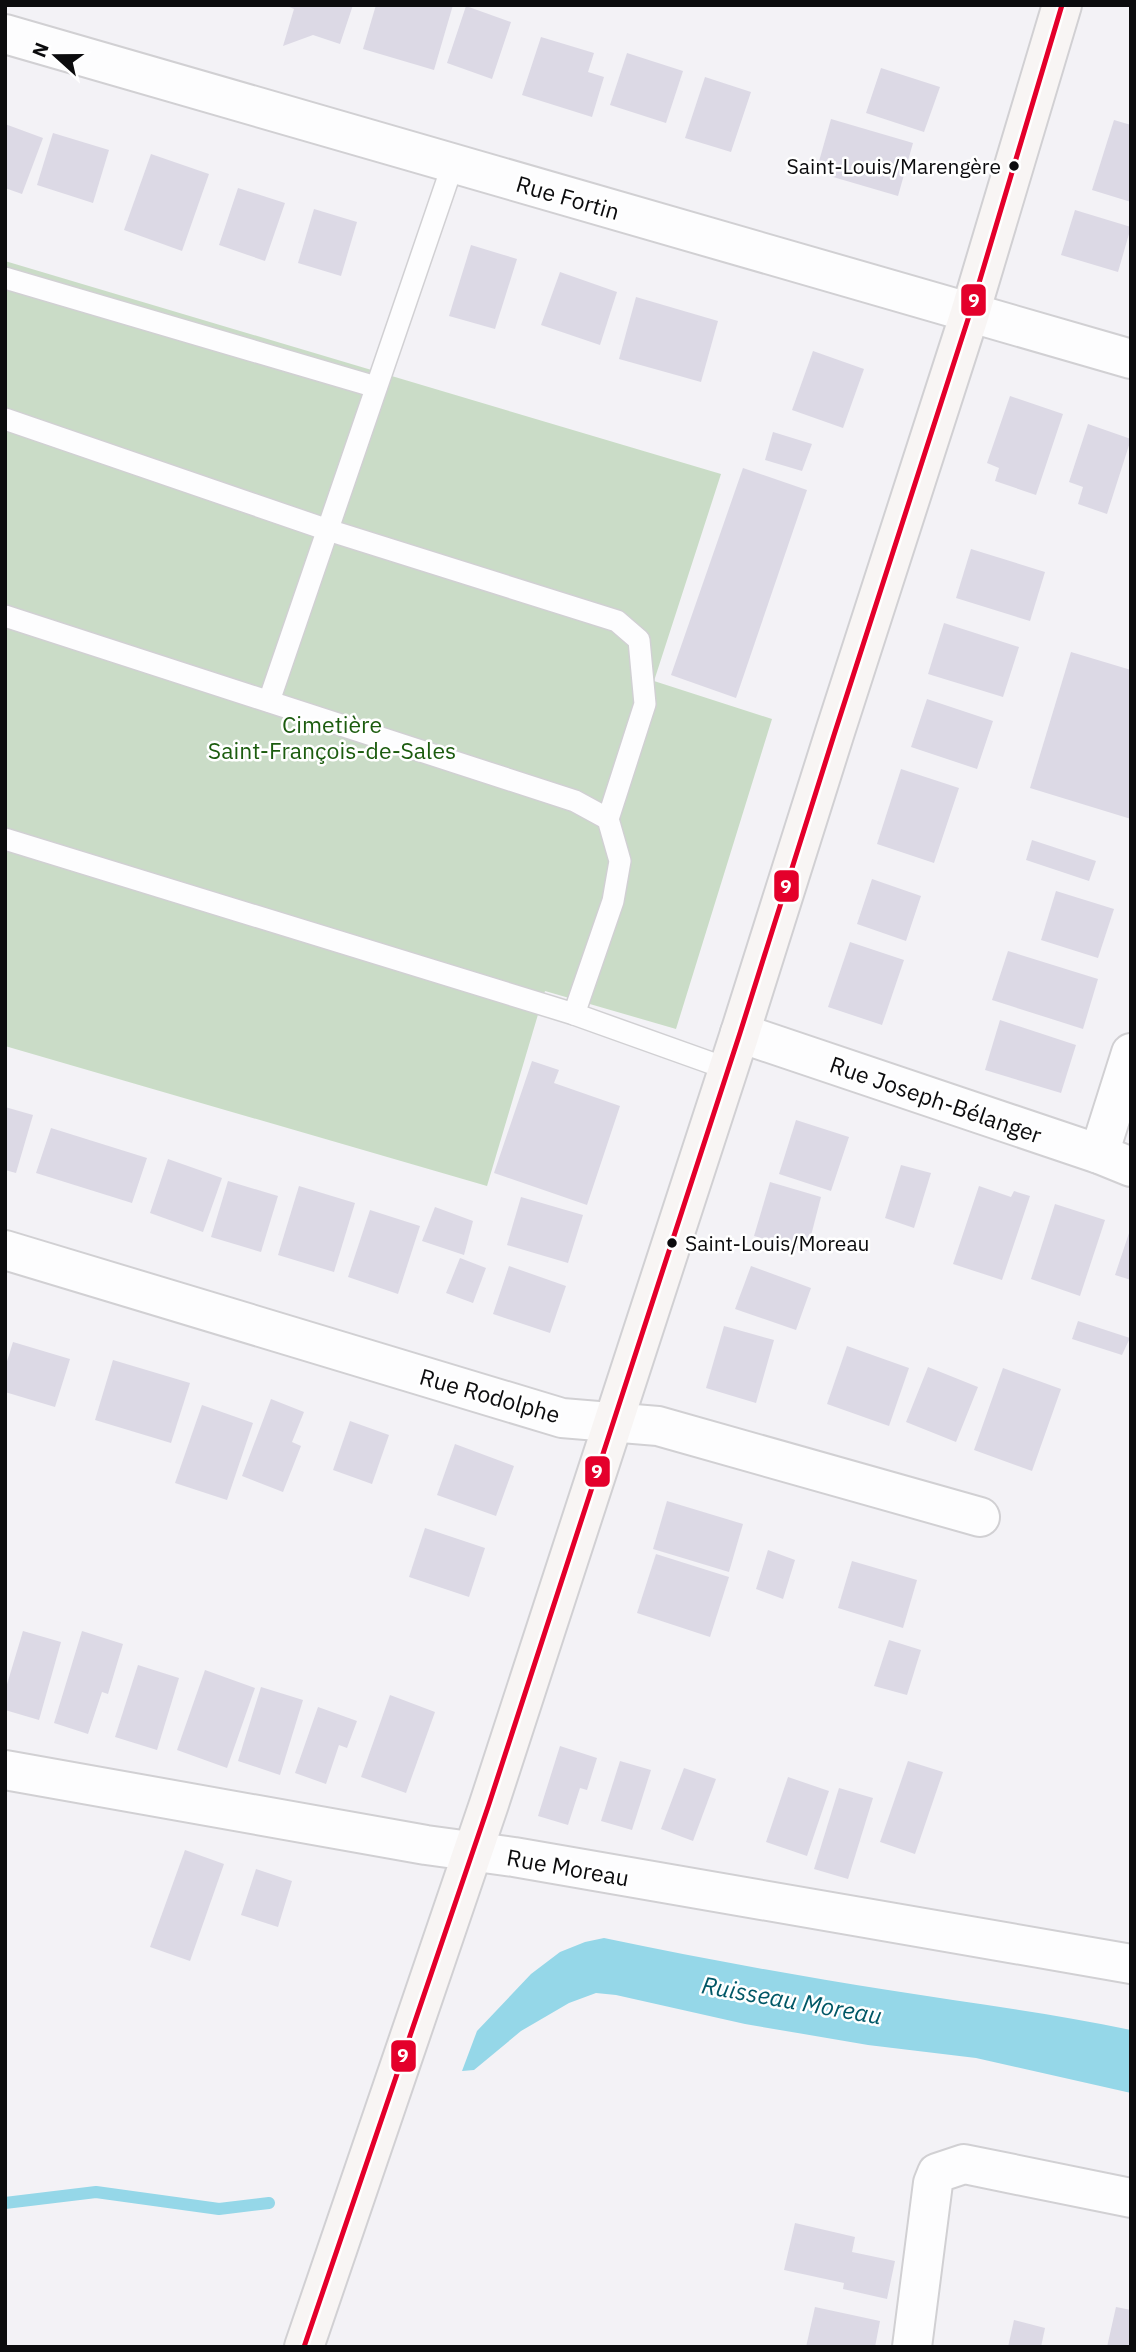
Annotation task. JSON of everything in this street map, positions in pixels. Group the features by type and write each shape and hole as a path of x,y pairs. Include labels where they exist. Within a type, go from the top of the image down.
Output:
{"main road":[{"path":"304,2347 472,1851 740,1033 970,313 1062,5"}],"street":[{"name":"Rue Fortin","path":"5,34 1131,359"},
{"name":"Rue Joseph-Bélanger","path":"740,1033 1115,1161"},
{"path":"1115,1161 1131,1053"},
{"name":"Rue Rodolphe","path":"5,1250 562,1418 658,1426 980,1517"},
{"name":"Rue Moreau","path":"5,1770 426,1845 1131,1964"},
{"path":"912,2347 933,2183 937,2173 964,2164 1131,2198"}],"lane":[{"path":"270,701 453,163"},
{"path":"5,278 376,387"},
{"path":"5,419 328,530 617,621 639,640 645,705 608,819 620,861 618,874 613,901 573,1014"},
{"path":"5,615 575,801 608,819"},
{"path":"5,838 573,1014 728,1069"}],"green space":[{"name":"Cimetière Saint-François-de-Sales","path":"5,261 721,474 654,681 772,719 676,1029 545,991 487,1186 5,1046"}],"water":[{"path":"604,1938 781,1972 1131,2030 1131,2093 976,2058 868,2045 745,2024 616,1995 596,1993 569,2003 521,2031 474,2070 462,2071 477,2031 531,1974 560,1952"}],"building":[{"path":"285,5 353,5 340,44 313,35 283,46 294,9"},
{"path":"376,5 453,5 434,70 363,49"},
{"path":"466,6 511,22 492,79 447,63"},
{"path":"541,37 594,53 588,72 604,77 592,117 522,95"},
{"path":"627,53 683,71 666,123 610,105"},
{"path":"881,68 940,87 924,132 866,113"},
{"path":"705,77 751,92 731,152 685,138"},
{"path":"831,119 913,143 898,196 816,172"},
{"path":"1114,120 1131,125 1131,202 1092,190"},
{"path":"5,124 43,138 22,194 5,188"},
{"path":"53,133 109,150 93,203 37,185"},
{"path":"151,154 209,174 182,251 124,230"},
{"path":"238,188 285,203 265,261 219,245"},
{"path":"314,209 357,222 341,276 298,263"},
{"path":"1075,210 1131,227 1118,272 1061,255"},
{"path":"471,245 517,259 495,329 449,316"},
{"path":"560,272 617,292 600,345 541,325"},
{"path":"636,297 718,321 701,382 619,359"},
{"path":"813,351 864,369 843,428 792,410"},
{"path":"1010,396 1063,414 1036,495 995,481 999,468 987,463"},
{"path":"1088,424 1131,439 1107,514 1078,504 1083,487 1069,482"},
{"path":"773,432 812,444 802,471 765,460"},
{"path":"743,468 807,490 736,698 671,675"},
{"path":"971,549 1045,572 1030,621 956,598"},
{"path":"944,623 1019,647 1003,697 928,674"},
{"path":"1071,652 1131,670 1131,819 1030,788"},
{"path":"927,699 993,721 977,769 911,747"},
{"path":"901,769 959,788 934,863 877,844"},
{"path":"1032,840 1096,861 1089,881 1026,860"},
{"path":"872,879 921,896 906,941 857,924"},
{"path":"1056,891 1114,909 1098,958 1041,940"},
{"path":"850,942 904,960 882,1025 828,1007"},
{"path":"1008,951 1098,979 1083,1029 992,1000"},
{"path":"1000,1020 1076,1045 1061,1093 985,1070"},
{"path":"532,1061 559,1070 554,1083 620,1106 587,1205 494,1173"},
{"path":"5,1107 33,1115 16,1173 5,1170"},
{"path":"796,1120 849,1137 831,1191 779,1174"},
{"path":"51,1128 147,1158 132,1203 36,1173"},
{"path":"168,1159 222,1178 203,1232 150,1213"},
{"path":"901,1165 931,1173 914,1228 885,1218"},
{"path":"228,1181 278,1196 261,1252 211,1237"},
{"path":"770,1182 821,1197 807,1251 754,1236"},
{"path":"299,1186 355,1203 334,1272 278,1255"},
{"path":"979,1186 1011,1197 1014,1191 1030,1196 1002,1280 953,1264"},
{"path":"521,1197 583,1215 568,1263 507,1245"},
{"path":"1055,1204 1105,1220 1080,1296 1031,1279"},
{"path":"435,1207 473,1221 464,1255 422,1241"},
{"path":"370,1210 420,1226 398,1294 348,1277"},
{"path":"1131,1227 1131,1280 1115,1275"},
{"path":"460,1258 486,1268 473,1303 446,1293"},
{"path":"509,1266 566,1286 550,1333 493,1314"},
{"path":"751,1266 811,1288 796,1330 735,1309"},
{"path":"1078,1321 1130,1338 1122,1355 1072,1339"},
{"path":"724,1326 774,1340 756,1403 706,1388"},
{"path":"13,1342 70,1359 55,1407 5,1392 5,1368"},
{"path":"847,1346 909,1368 889,1426 827,1404"},
{"path":"113,1360 190,1383 171,1443 95,1420"},
{"path":"928,1367 978,1387 956,1442 906,1422"},
{"path":"1003,1368 1061,1389 1032,1471 974,1450"},
{"path":"271,1399 304,1412 292,1442 301,1446 283,1492 242,1476"},
{"path":"202,1405 253,1423 227,1500 175,1483"},
{"path":"350,1421 389,1435 372,1484 333,1470"},
{"path":"455,1444 514,1466 496,1516 437,1495"},
{"path":"667,1501 743,1524 729,1572 653,1549"},
{"path":"425,1528 485,1548 469,1597 409,1577"},
{"path":"768,1550 795,1560 783,1599 756,1589"},
{"path":"656,1554 729,1577 710,1637 637,1613"},
{"path":"852,1561 917,1580 903,1628 838,1608"},
{"path":"23,1631 61,1642 39,1720 5,1710 5,1691"},
{"path":"82,1631 123,1644 108,1694 102,1692 88,1734 54,1723"},
{"path":"889,1640 921,1650 907,1695 874,1686"},
{"path":"138,1665 179,1678 157,1750 115,1737"},
{"path":"205,1670 255,1688 227,1768 177,1750"},
{"path":"261,1687 303,1700 280,1775 238,1761"},
{"path":"390,1695 435,1712 406,1793 361,1777"},
{"path":"318,1707 357,1721 347,1748 339,1745 326,1784 295,1773"},
{"path":"560,1746 597,1758 587,1790 580,1788 568,1825 538,1816"},
{"path":"620,1761 651,1770 632,1830 601,1821"},
{"path":"908,1761 943,1772 915,1854 880,1842"},
{"path":"684,1768 716,1779 693,1841 661,1829"},
{"path":"788,1777 829,1791 807,1856 766,1842"},
{"path":"839,1788 873,1798 848,1879 814,1869"},
{"path":"185,1850 224,1864 190,1961 150,1947"},
{"path":"256,1869 292,1881 278,1927 241,1915"},
{"path":"795,2223 855,2237 852,2252 895,2261 887,2299 843,2289 844,2283 784,2270"},
{"path":"815,2307 880,2321 875,2347 806,2347"},
{"path":"1116,2307 1131,2310 1131,2347 1107,2347"},
{"path":"1014,2320 1045,2328 1041,2347 1008,2347"}],"waterway":[{"name":"Ruisseau Moreau","path":"5,2203 96,2192 219,2209 269,2203"}],"transit line":[{"name":"9","path":"304,2347 489,1804 740,1033 970,313 1062,5"}],"place":[{"name":"Saint-Louis/Marengère","path":"1014,166"},
{"name":"Saint-Louis/Moreau","path":"672,1243"}]}
